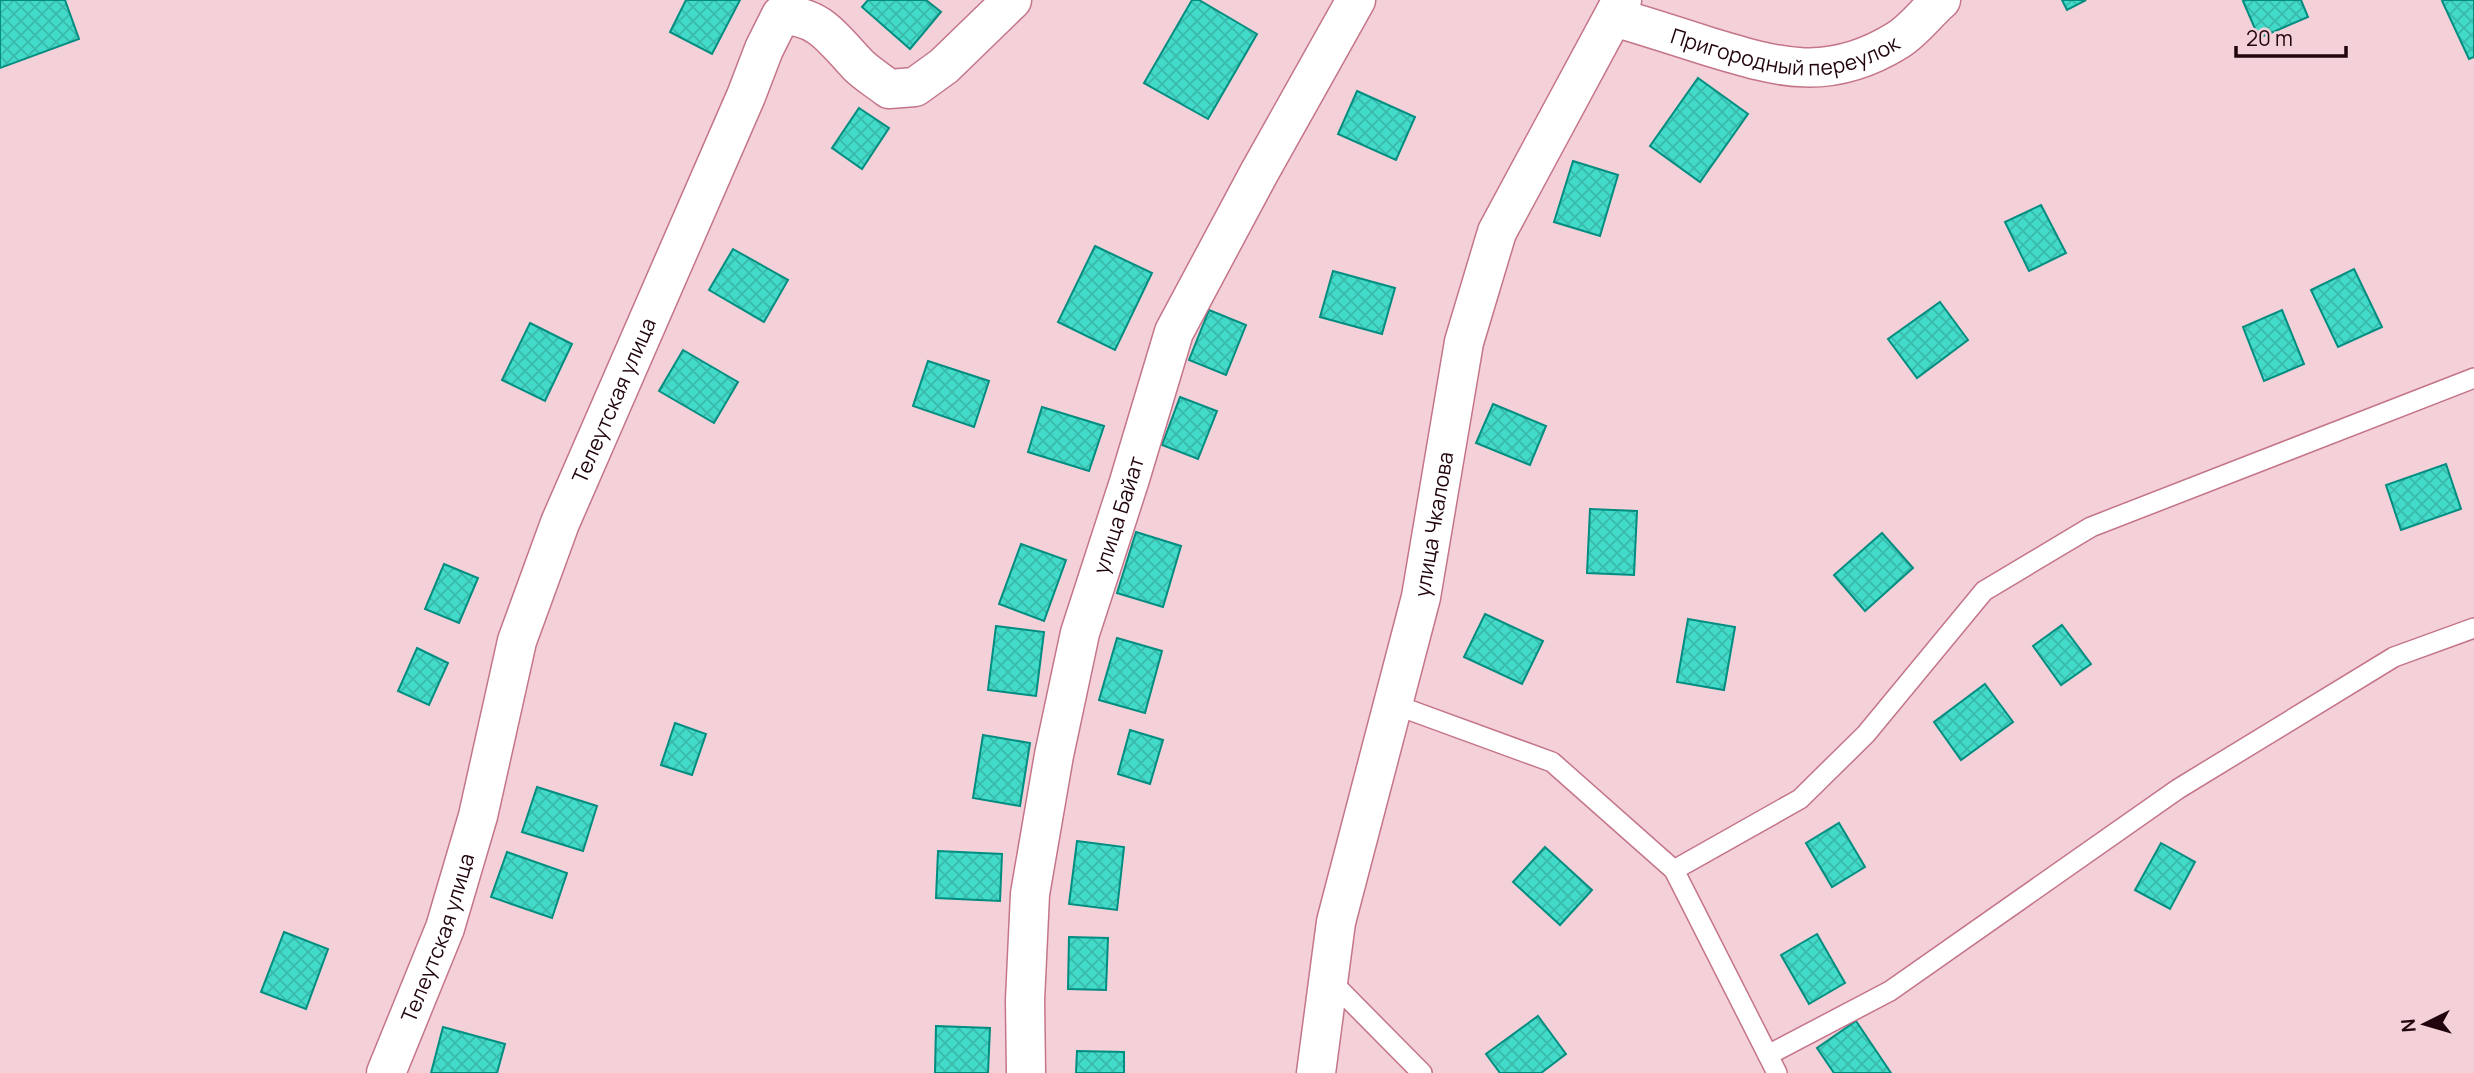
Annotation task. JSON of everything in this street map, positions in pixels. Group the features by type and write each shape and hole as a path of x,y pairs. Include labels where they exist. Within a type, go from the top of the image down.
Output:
{"street":[{"name":"Телеутская улица","path":"386,1073 445,928 478,816 517,641 560,523 781,15 802,15 836,39 859,65 889,89 915,87 944,66 1012,0"},
{"name":"улица Байат","path":"1026,1073 1025,1000 1030,894 1054,755 1080,633 1174,332 1356,0"},
{"name":"Пригородный переулок","path":"1618,8 1774,66 1810,69 1843,64 1869,56 1900,38 1941,0"},
{"name":"улица Чкалова","path":"1316,1073 1336,922 1421,597 1464,342 1497,232 1618,8"}],"lane":[{"path":"1674,870 1800,799 1866,734 1984,591 2091,527 2474,378"},
{"path":"1393,704 1552,762 1674,870 1772,1064 1890,991 2178,789 2394,657 2474,628"},
{"path":"1328,978 1422,1073"}],"building":[{"path":"0,0 65,0 79,39 0,68"},
{"path":"686,0 740,0 712,54 670,32"},
{"path":"868,0 926,0 941,12 910,49 862,7"},
{"path":"1192,0 1199,0 1257,34 1208,119 1144,83"},
{"path":"2062,0 2086,0 2067,10"},
{"path":"2301,0 2308,17 2259,38 2243,1"},
{"path":"2474,0 2474,57 2469,59 2442,1"},
{"path":"1698,78 1748,114 1700,182 1650,146"},
{"path":"1357,91 1415,117 1396,160 1338,134"},
{"path":"859,108 889,128 862,169 832,148"},
{"path":"1573,161 1618,175 1600,236 1554,222"},
{"path":"2041,205 2066,253 2029,271 2005,222"},
{"path":"1095,246 1152,273 1115,350 1058,322"},
{"path":"733,249 788,280 764,322 709,290"},
{"path":"2354,269 2382,327 2338,347 2311,290"},
{"path":"1333,271 1395,288 1382,334 1320,317"},
{"path":"1940,302 1968,340 1917,378 1888,339"},
{"path":"1209,310 1246,325 1226,375 1189,360"},
{"path":"2282,310 2304,364 2264,381 2243,327"},
{"path":"530,323 572,344 545,401 502,380"},
{"path":"683,350 738,382 714,423 659,391"},
{"path":"928,361 989,381 974,427 913,406"},
{"path":"1180,397 1217,411 1198,459 1162,445"},
{"path":"1493,404 1546,426 1530,465 1476,443"},
{"path":"1042,407 1104,426 1089,471 1028,452"},
{"path":"2446,464 2461,509 2401,530 2386,485"},
{"path":"1590,509 1637,511 1634,575 1587,573"},
{"path":"1136,532 1181,546 1163,607 1117,593"},
{"path":"1882,533 1913,568 1865,611 1834,575"},
{"path":"1021,544 1066,560 1044,621 999,604"},
{"path":"444,564 478,578 459,623 425,609"},
{"path":"1485,614 1543,641 1522,684 1464,657"},
{"path":"1688,619 1735,627 1724,690 1677,682"},
{"path":"2062,625 2091,664 2061,685 2033,646"},
{"path":"996,626 1044,632 1036,696 988,690"},
{"path":"1117,638 1162,651 1145,713 1099,700"},
{"path":"417,648 448,663 429,705 398,691"},
{"path":"1985,684 2013,722 1961,760 1934,722"},
{"path":"675,723 706,734 692,775 661,765"},
{"path":"1130,730 1163,740 1150,784 1118,774"},
{"path":"983,735 1030,743 1020,806 973,798"},
{"path":"537,787 597,806 583,851 522,832"},
{"path":"1839,823 1865,867 1832,887 1806,843"},
{"path":"1077,841 1124,847 1117,910 1069,904"},
{"path":"2161,843 2195,862 2170,909 2135,890"},
{"path":"1545,847 1592,890 1560,925 1513,882"},
{"path":"938,851 1002,854 1000,901 936,898"},
{"path":"507,852 567,873 552,918 491,897"},
{"path":"284,932 328,949 306,1009 261,992"},
{"path":"1817,934 1845,983 1809,1004 1781,955"},
{"path":"1069,937 1108,938 1106,990 1068,989"},
{"path":"1538,1016 1566,1054 1541,1073 1500,1073 1486,1054"},
{"path":"1856,1021 1891,1073 1834,1073 1817,1048"},
{"path":"936,1026 990,1028 988,1073 935,1073"},
{"path":"443,1027 505,1044 497,1073 431,1073"},
{"path":"1077,1051 1124,1052 1124,1073 1076,1073"}]}
